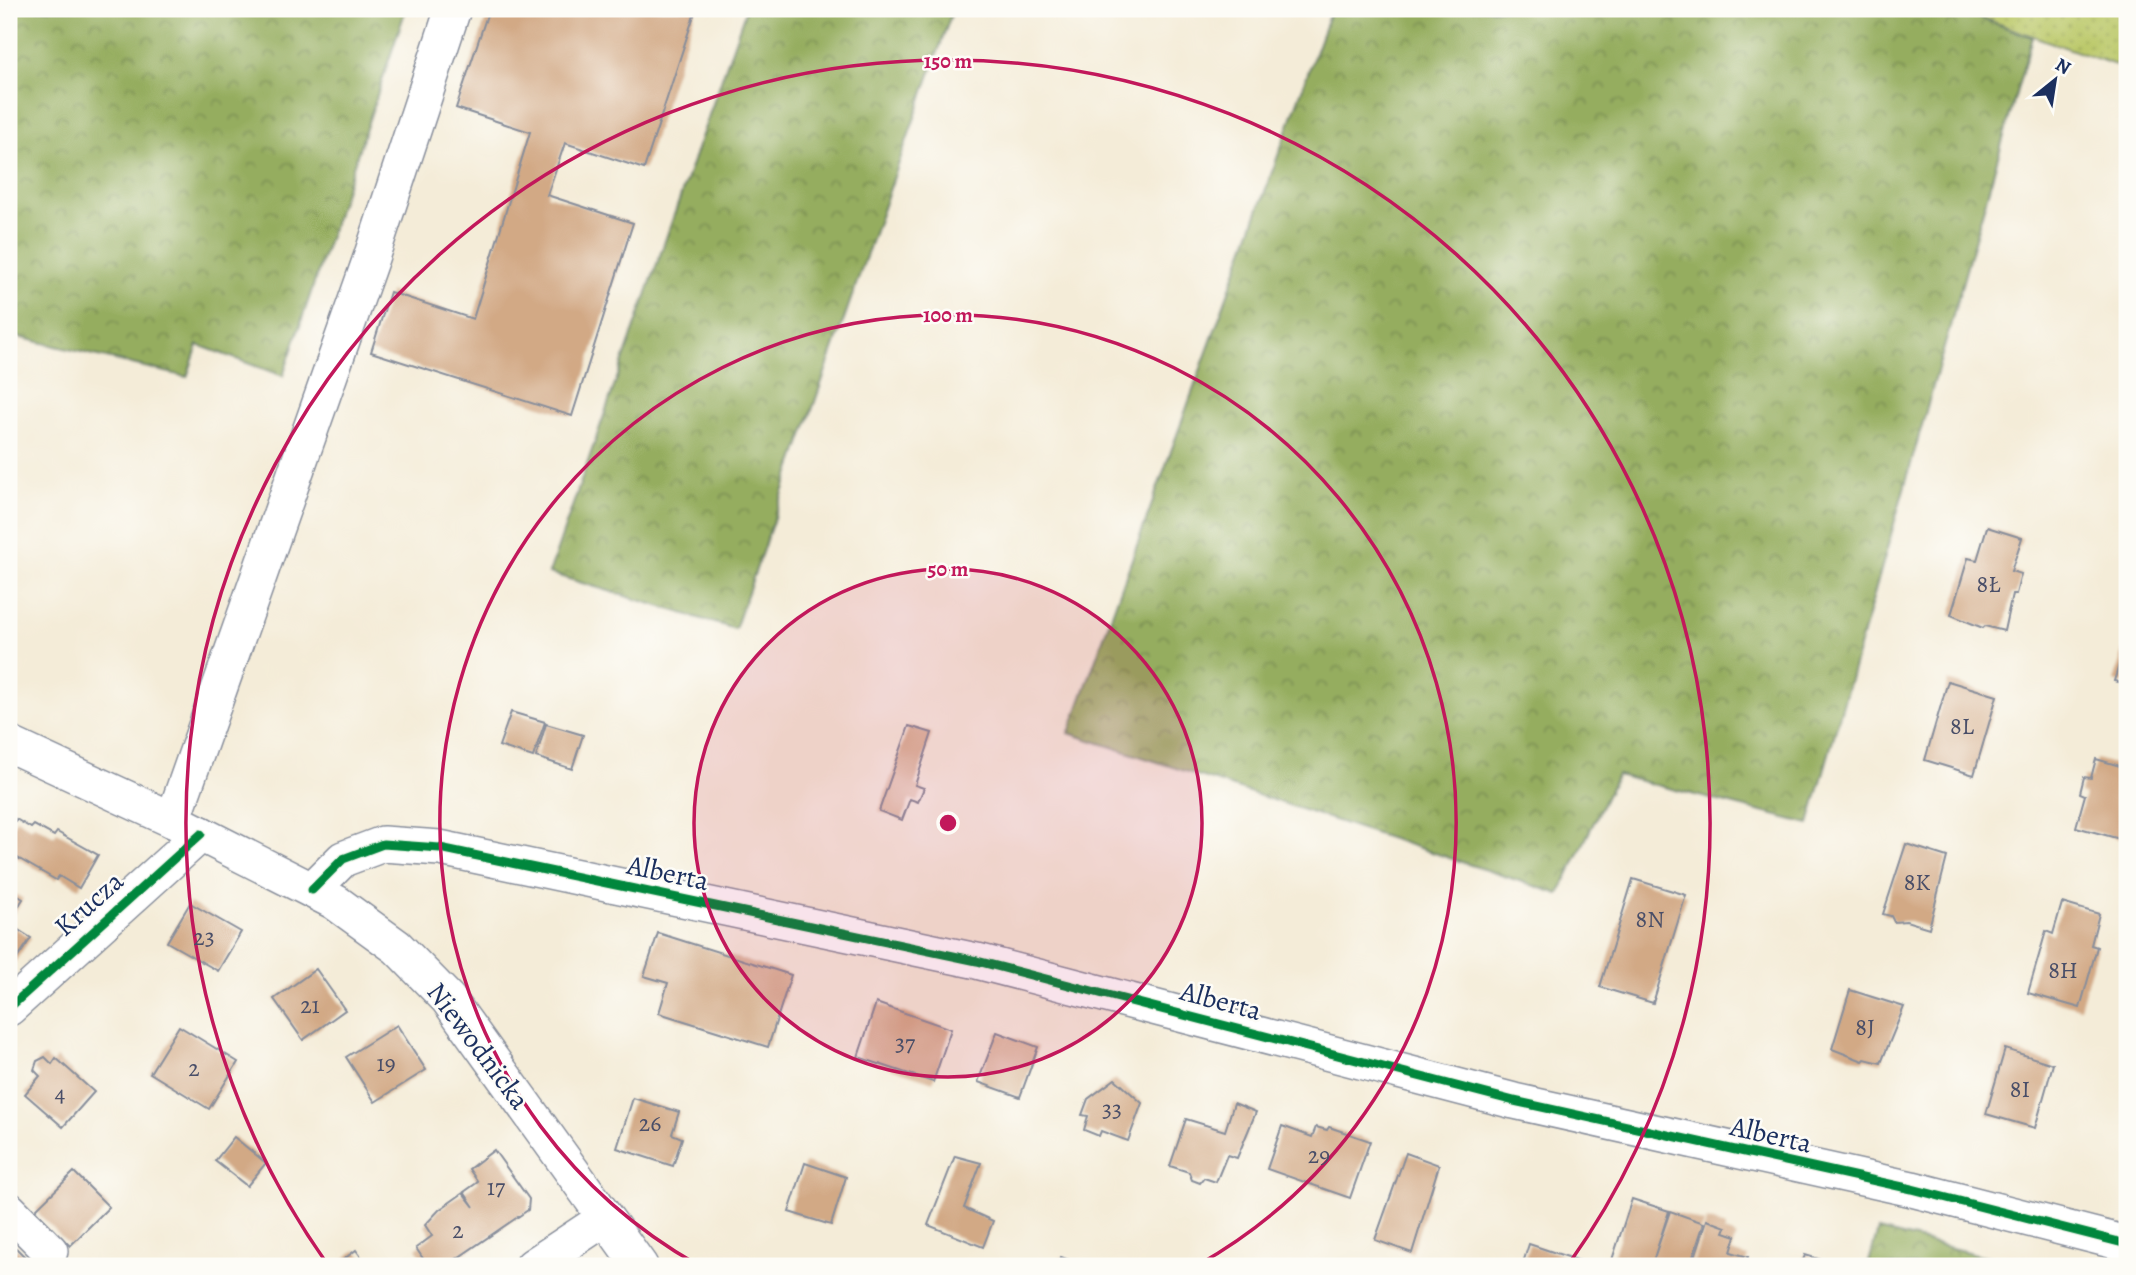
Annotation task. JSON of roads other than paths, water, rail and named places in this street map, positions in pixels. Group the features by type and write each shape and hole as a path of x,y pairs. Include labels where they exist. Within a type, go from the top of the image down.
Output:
{"street":[{"path":"187,827 453,9"},
{"name":"Niewodnicka","path":"9,744 187,827 335,902 397,947 448,999 640,1266"},
{"name":"Krucza","path":"9,1009 187,827"},
{"name":"Alberta","path":"312,890 343,859 383,844 440,848 977,961 1514,1101 1912,1189 2127,1244"},
{"path":"9,1210 50,1251"},
{"path":"533,1266 604,1219"}]}
